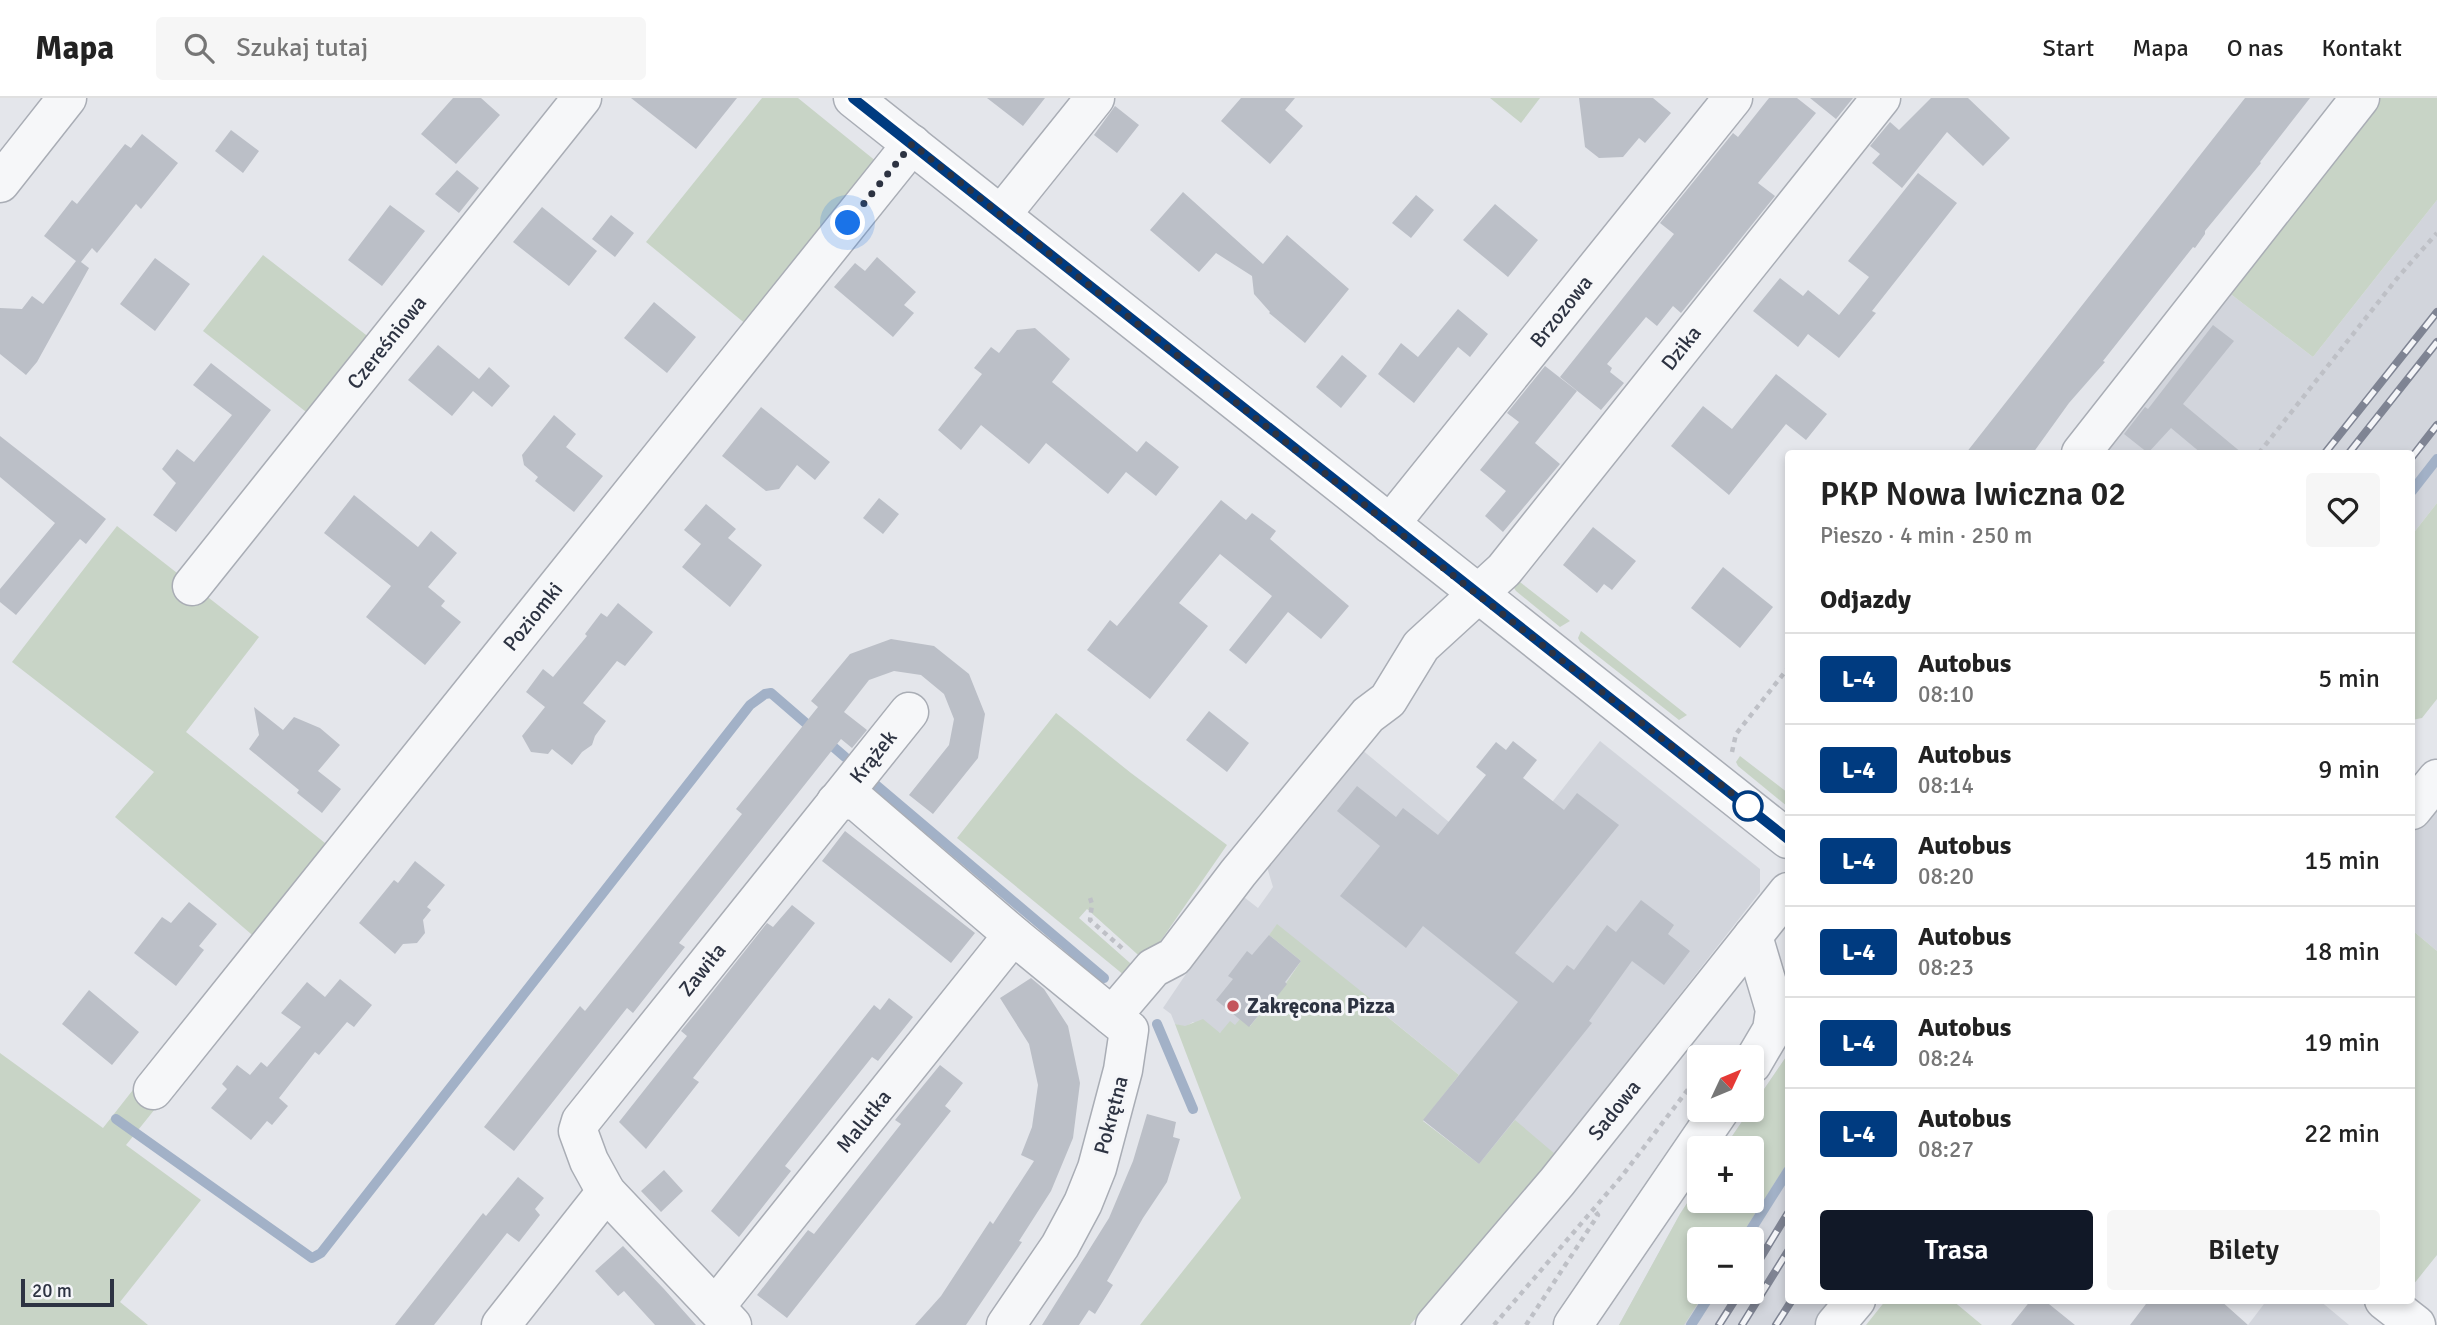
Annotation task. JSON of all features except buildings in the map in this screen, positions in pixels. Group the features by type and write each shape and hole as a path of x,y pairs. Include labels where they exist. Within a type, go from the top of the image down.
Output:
{"street":[{"path":"0,183 67,98"},
{"name":"Czereśniowa","path":"192,586 582,98"},
{"path":"853,98 1785,837"},
{"path":"1001,215 1095,98"},
{"name":"Brzozowa","path":"1390,524 1733,98"},
{"name":"Dzika","path":"1121,1023 1153,968 1174,957 1238,873 1368,715 1388,700 1422,646 1504,570 1881,98"},
{"path":"2083,450 2360,98"},
{"name":"Poziomki","path":"153,1090 912,144"},
{"name":"Krążek","path":"836,802 909,712"},
{"path":"2415,806 2437,779"},
{"path":"836,802 858,802 1013,935 1121,1023"},
{"name":"Zawiła","path":"723,1316 606,1192 578,1131 582,1121 836,802"},
{"name":"Sadowa","path":"1435,1325 1557,1182 1785,896"},
{"name":"Malutka","path":"723,1316 1013,935"},
{"path":"1752,936 1775,1010 1772,1030 1763,1045"},
{"name":"Pokrętna","path":"1006,1325 1060,1246 1083,1203 1097,1168 1123,1070 1121,1023"},
{"path":"1573,1325 1712,1122"},
{"path":"501,1325 606,1192"},
{"path":"1835,1325 1853,1304"}],"path":[{"path":"2261,450 2399,276 2437,233"},
{"path":"1736,734 1785,672"},
{"path":"1090,898 1090,920 1132,957"},
{"path":"1494,1325 1593,1209 1687,1090"},
{"path":"1526,1325 1598,1215 1593,1209"}],"shaded area":[{"path":"2437,200 2437,503 2415,531 2415,450 2100,450 2228,292 2313,357"},
{"path":"1600,741 1760,869 1760,892 1555,1154 1479,1164 1423,1120 1459,1075 1384,1014 1386,1012 1277,925 1269,935 1301,961 1268,1008 1266,1007 1249,1027 1235,1025 1220,1033 1193,1022 1185,1027 1175,1024 1171,1014 1163,1008 1240,894 1258,908 1273,887 1267,867 1361,749 1502,866"},
{"path":"2437,794 2437,951 2415,933 2415,822"},
{"path":"1785,1058 1785,1304 1833,1304 1818,1325 1619,1325 1687,1203 1687,1213 1764,1213 1764,1136 1732,1136 1742,1122 1764,1122 1764,1089"},
{"path":"2264,1304 2324,1304 2349,1325 2248,1325"}],"green space":[{"path":"762,98 798,98 877,162 747,325 646,242"},
{"path":"1490,98 1540,98 1521,123"},
{"path":"2380,98 2437,98 2437,200 2313,357 2228,292"},
{"path":"263,255 370,338 310,415 203,331"},
{"path":"2437,503 2437,699 2422,718 2415,719 2415,531"},
{"path":"117,526 259,637 186,732 330,847 257,939 115,817 154,772 12,662"},
{"path":"1516,579 1570,621 1560,627 1516,591"},
{"path":"1581,631 1687,715 1679,720 1580,642 1578,638"},
{"path":"1056,713 1227,845 1146,962 1087,909 1079,918 1138,970 1130,980 957,838"},
{"path":"1740,756 1785,791 1785,805 1738,766 1736,762"},
{"path":"1277,924 1387,1012 1385,1015 1459,1075 1423,1121 1479,1164 1515,1120 1555,1154 1410,1325 1140,1325 1241,1198 1175,1024 1185,1026 1203,1019 1220,1033 1230,1021 1235,1025 1240,1019 1250,1026 1266,1006 1269,1008 1301,961 1269,935"},
{"path":"2415,933 2437,951 2437,1255 2415,1282"},
{"path":"0,1053 103,1128 136,1086 159,1104 126,1145 201,1200 120,1302 148,1325 0,1325"},
{"path":"1785,1058 1785,1167 1764,1200 1764,1136 1732,1136 1742,1122 1764,1122 1764,1089"},
{"path":"1687,1203 1687,1213 1756,1213 1747,1227 1687,1227 1687,1304 1697,1304 1684,1325 1619,1325"},
{"path":"1883,1304 1957,1304 1982,1325 1866,1325"}],"waterway":[{"path":"2415,487 2437,459"},
{"path":"116,1119 312,1258 321,1253 750,705 765,694 771,693 845,757"},
{"path":"876,785 1104,978"},
{"path":"1157,1024 1193,1109"},
{"path":"1753,1227 1785,1176"},
{"path":"1691,1325 1704,1304"}],"railway":[{"path":"2327,450 2437,312"},
{"path":"2351,450 2437,342"},
{"path":"2415,453 2437,425"},
{"path":"1764,1252 1785,1218"},
{"path":"1742,1325 1785,1256"},
{"path":"1719,1325 1732,1304"},
{"path":"1776,1325 1789,1304"}],"bus line":[{"name":"L-4","path":"853,98 1785,837"}],"place":[{"name":"Zakręcona Pizza","path":"1233,1006"}],"route":[{"path":"848,223 912,144 1328,473 1450,573 1748,806"}]}
